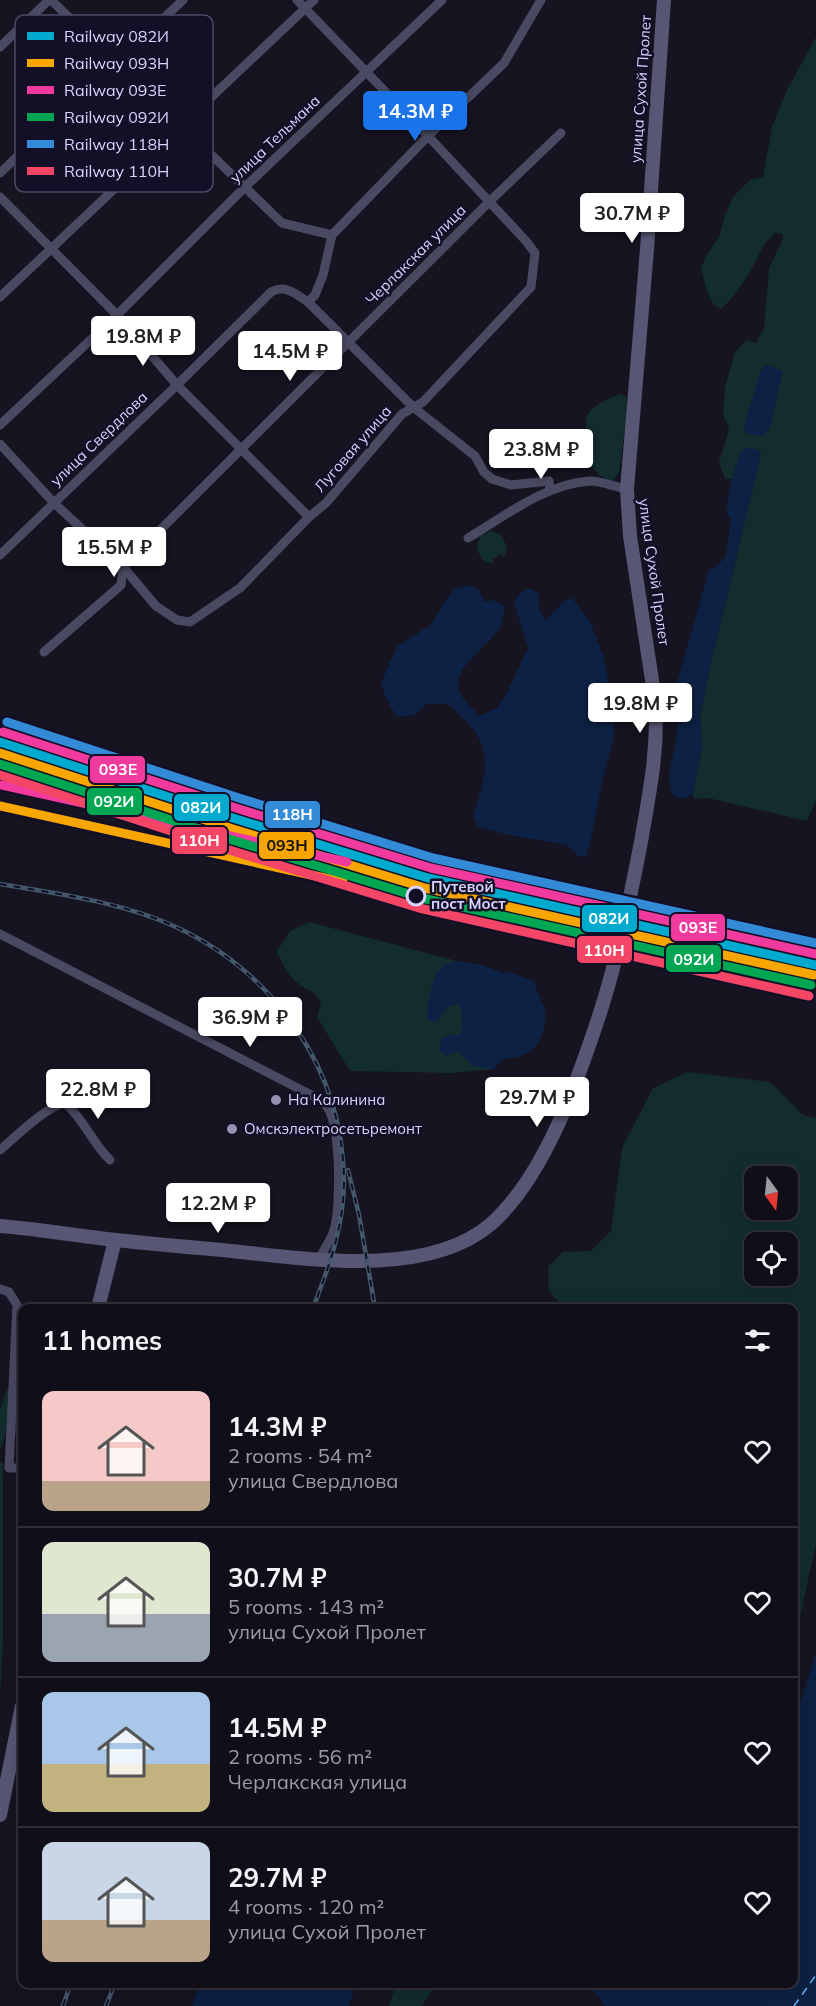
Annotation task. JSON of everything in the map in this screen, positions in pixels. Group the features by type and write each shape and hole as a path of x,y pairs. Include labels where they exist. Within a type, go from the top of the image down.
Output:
{"main road":[{"name":"улица Сухой Пролет","path":"0,1226 115,1240 366,1262 428,1254 466,1241 489,1225 510,1203 530,1174 559,1120 587,1053 616,957 628,911 646,813 656,736 655,700 630,537 627,489 647,249 664,0"},
{"path":"100,1304 115,1240"},
{"path":"0,1815 18,1726"}],"street":[{"path":"34,15 50,0 66,15"},
{"path":"167,15 183,0"},
{"path":"297,0 489,202"},
{"path":"213,95 314,0"},
{"name":"улица Тельмана","path":"0,425 117,315 245,187 442,0"},
{"path":"308,302 315,295 323,275 332,235 428,136 504,63 541,0"},
{"path":"0,48 15,34"},
{"name":"Черлакская улица","path":"44,652 121,585 123,567 489,202 561,134"},
{"path":"213,156 282,223 332,235"},
{"path":"0,173 15,159"},
{"path":"0,297 110,192"},
{"path":"0,196 117,315 177,385 309,517"},
{"name":"Луговая улица","path":"123,567 156,606 177,620 190,622 240,588 309,517 326,503 402,414 423,402 531,287 536,253 489,202"},
{"name":"улица Свердлова","path":"0,555 271,292 278,288 285,289 308,302 413,407 476,456 484,472 492,479 511,485 550,486"},
{"path":"0,444 54,503 123,567"},
{"path":"468,538 550,486 592,481 627,489"},
{"path":"0,934 313,1096 327,1106 332,1114 337,1143 338,1204 334,1231 319,1258"},
{"path":"0,1150 59,1104 65,1103 86,1126 94,1141 110,1161"},
{"path":"0,1289 9,1292 17,1305 9,1468 18,1468"}],"green space":[{"path":"816,37 816,800 807,821 708,798 694,799 693,793 702,747 700,716 761,454 740,454 732,479 725,479 719,462 729,430 723,414 725,387 735,352 747,340 756,343 764,328 769,268 783,239 782,234 775,233 767,242 742,284 721,309 713,304 701,268 719,237 733,197 750,180 763,177 772,127 787,90"},
{"path":"619,394 626,397 628,405 619,472 613,481 609,481 596,472 589,461 586,449 586,422 588,413 593,408"},
{"path":"491,531 499,534 507,547 504,558 501,554 492,559 494,563 483,559 477,548 480,536"},
{"path":"309,922 457,961 444,966 437,1021 449,1006 459,1003 463,1031 459,1035 451,1035 455,1043 466,1059 493,1070 453,1073 350,1071 317,1017 321,1003 319,999 290,976 277,951 290,931"},
{"path":"688,1072 770,1082 803,1115 816,1118 816,1544 798,1626 798,1304 560,1304 549,1291 548,1267 563,1252 591,1251 611,1231 622,1148 653,1088"},
{"path":"7,1389 18,1390 18,1440 15,1432 7,1431 0,1450 0,1409"},
{"path":"0,1462 3,1463 3,1644 0,1695"},
{"path":"394,1988 433,1988 422,2006 389,2006"}],"water":[{"path":"769,365 782,371 782,375 769,430 763,436 747,434 744,427 761,370 764,366"},
{"path":"745,448 757,449 761,454 700,716 702,747 693,793 684,799 673,796 670,787 670,770 677,736 675,690 709,570 718,565 726,556 731,520 726,511 732,479 740,453"},
{"path":"469,585 480,591 484,602 494,600 505,606 501,625 496,633 467,664 458,681 462,697 479,716 497,708 507,693 528,648 514,602 520,593 529,588 538,593 539,609 546,620 564,601 572,598 590,622 603,655 611,697 614,737 603,776 586,857 578,856 567,845 478,827 473,815 481,791 485,757 481,742 474,730 448,704 426,704 415,715 397,717 387,700 381,683 397,647 432,624 455,589"},
{"path":"457,961 482,965 503,973 509,972 534,981 544,1008 545,1021 542,1034 531,1051 505,1059 493,1070 472,1065 458,1051 446,1056 439,1050 442,1038 459,1035 463,1031 459,1003 449,1006 437,1021 432,1022 427,1018 435,977 443,966"},
{"path":"816,1654 816,2006 605,2006 592,1988 798,1988 798,1710"},
{"path":"198,1988 354,1988 349,2006 192,2006"}],"ferry route":[{"path":"794,2006 816,1975"}],"railway":[{"path":"0,787 428,878"},
{"path":"0,884 112,905 176,927 212,947 244,970 272,998 297,1030 317,1064 331,1101 341,1140 344,1181 338,1230 330,1262 314,1304"},
{"path":"348,1170 359,1215 374,1304"},
{"path":"63,2006 69,1988"},
{"path":"106,2006 113,1988"}],"rail line":[{"name":"118Н","path":"7,722 242,799 433,858 816,943"},
{"name":"093Е","path":"3,732 239,809 431,868 816,954"},
{"name":"082И","path":"0,742 236,819 428,878 816,965"},
{"name":"093Н","path":"0,753 233,829 425,888 814,975"},
{"name":"092И","path":"0,764 229,839 422,898 811,985"},
{"name":"110Н","path":"0,775 226,849 419,908 809,996"},
{"name":"093Е","path":"2,785 347,862"},
{"name":"093Н","path":"0,806 343,882"}],"place":[{"name":"Путевой пост Мост","path":"416,896"},
{"name":"На Калинина","path":"276,1100"},
{"name":"Омскэлектросетьремонт","path":"232,1129"}]}
